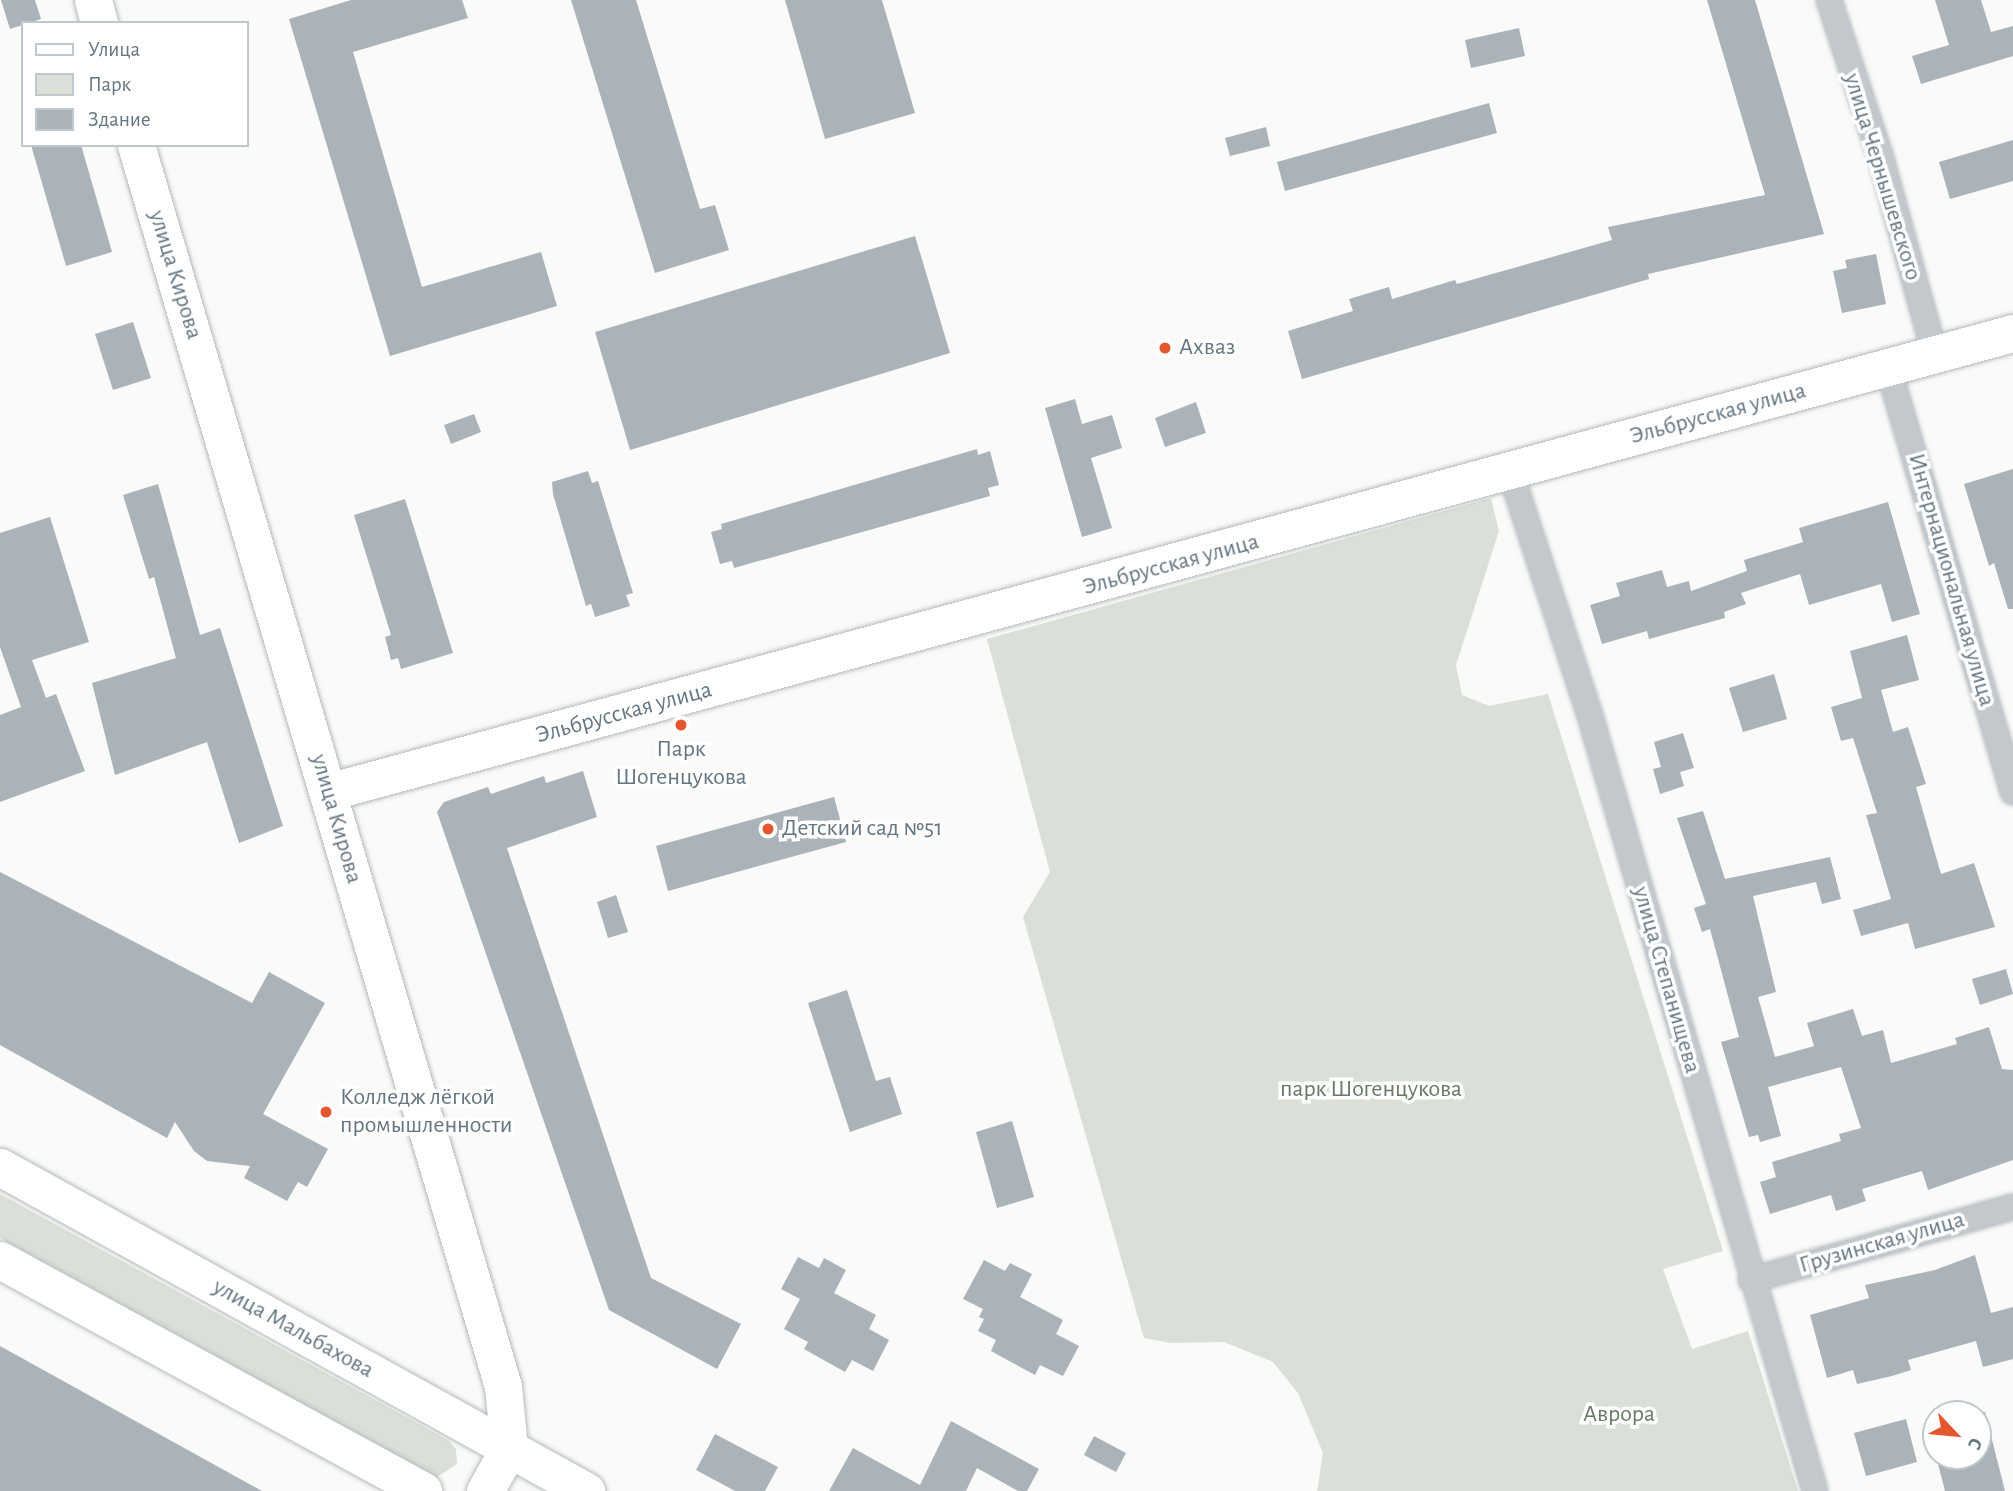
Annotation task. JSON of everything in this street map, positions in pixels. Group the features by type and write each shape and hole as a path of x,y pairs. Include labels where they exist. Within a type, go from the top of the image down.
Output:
{"main road":[{"path":"93,0 98,21"},
{"name":"улица Кирова","path":"137,147 503,1386 509,1448"},
{"name":"Эльбрусская улица","path":"328,792 2013,333"},
{"name":"улица Мальбахова","path":"0,1167 586,1491"},
{"path":"0,1260 423,1491"},
{"path":"485,1491 509,1448"}],"street":[{"name":"улица Чернышевского","path":"1829,0 1880,155 1935,354"},
{"name":"Интернациональная улица","path":"1888,367 2013,792"},
{"name":"улица Степанищева","path":"1510,471 1590,712 1751,1280 1815,1491"},
{"name":"Грузинская улица","path":"1751,1280 2013,1207"}],"green space":[{"name":"парк Шогенцукова","path":"1491,498 1499,531 1456,665 1462,695 1489,706 1548,694 1723,1251 1663,1269 1692,1349 1748,1331 1798,1491 1317,1491 1323,1453 1298,1393 1273,1362 1224,1342 1171,1343 1144,1338 1023,917 1050,872 987,639"},
{"path":"0,1194 448,1440 456,1449 457,1464 437,1477 0,1238"}],"building":[{"path":"1,0 35,0 41,19 21,21 21,25 10,29"},
{"path":"351,0 462,0 468,18 353,52 422,287 541,252 557,306 390,356 289,19"},
{"path":"571,0 636,0 700,209 715,205 729,250 655,273"},
{"path":"785,0 882,0 915,113 825,139"},
{"path":"1707,0 1755,0 1824,234 1648,274 1649,279 1302,379 1288,331 1353,311 1349,299 1389,287 1392,299 1455,280 1457,284 1612,240 1608,227 1765,195"},
{"path":"1935,0 1981,0 1991,32 2013,26 2013,56 1921,84 1912,56 1949,45"},
{"path":"1519,28 1525,56 1471,68 1465,40"},
{"path":"1489,103 1497,133 1285,191 1277,162"},
{"path":"1266,127 1270,146 1230,156 1225,138"},
{"path":"2013,140 2013,181 1950,199 1939,162"},
{"path":"32,147 82,147 112,252 66,266"},
{"path":"915,236 950,353 630,450 595,332"},
{"path":"1876,254 1886,304 1842,313 1833,271 1847,268 1845,260"},
{"path":"133,322 151,378 113,390 95,334"},
{"path":"1075,399 1082,424 1112,415 1122,448 1091,458 1112,528 1082,537 1045,408"},
{"path":"1196,402 1206,433 1165,447 1155,418"},
{"path":"474,414 481,432 451,444 444,425"},
{"path":"977,449 978,455 990,451 999,485 988,488 990,496 734,568 732,561 720,564 711,532 722,529 721,524"},
{"path":"2013,469 2013,609 2008,609 1994,563 1989,566 1964,484"},
{"path":"588,471 592,483 598,481 633,593 626,595 630,606 595,617 591,604 586,606 553,494 552,482"},
{"path":"158,484 200,635 220,628 283,826 239,843 207,742 115,775 92,683 176,658 154,577 149,579 123,495"},
{"path":"405,499 453,653 401,669 398,658 391,660 385,637 391,635 354,515"},
{"path":"1888,502 1920,614 1892,622 1881,584 1809,605 1800,574 1741,593 1746,604 1724,612 1725,618 1649,639 1647,631 1602,644 1590,605 1620,596 1616,583 1662,570 1667,587 1689,581 1691,591 1747,571 1744,560 1803,542 1799,528"},
{"path":"50,517 89,642 32,660 46,698 56,694 85,771 0,802 0,715 21,707 0,647 0,533"},
{"path":"1907,635 1919,680 1881,690 1893,732 1908,727 1926,784 1916,787 1941,874 1974,863 1995,927 1915,949 1908,923 1861,936 1853,910 1891,899 1866,815 1877,813 1853,738 1841,741 1831,707 1862,698 1850,651"},
{"path":"1774,674 1787,719 1743,732 1729,688"},
{"path":"1683,733 1694,768 1680,772 1684,786 1660,794 1653,769 1661,767 1654,742"},
{"path":"583,771 597,817 507,848 651,1278 741,1324 717,1369 609,1310 437,812 444,802 488,787 491,794 544,776 546,783"},
{"path":"834,797 846,842 668,891 656,846"},
{"path":"1703,811 1725,879 1830,857 1841,899 1822,904 1816,882 1753,896 1776,992 1758,997 1775,1057 1814,1046 1807,1023 1853,1009 1862,1036 1883,1030 1891,1063 1957,1044 1955,1038 1989,1027 2002,1069 2013,1070 2013,1160 1928,1190 1922,1171 1862,1189 1866,1201 1836,1211 1831,1195 1770,1214 1760,1182 1776,1177 1772,1162 1841,1141 1839,1134 1861,1128 1841,1067 1768,1087 1781,1136 1760,1142 1758,1135 1749,1137 1721,1042 1739,1037 1710,929 1702,932 1694,908 1706,904 1677,818"},
{"path":"0,872 252,1003 269,972 325,1003 263,1114 328,1149 307,1187 298,1182 287,1201 244,1178 250,1166 207,1161 194,1151 175,1122 167,1138 0,1045"},
{"path":"616,895 628,932 608,938 597,902"},
{"path":"2006,969 2013,994 1980,1005 1972,979"},
{"path":"847,990 876,1081 890,1077 902,1114 850,1132 808,1003"},
{"path":"1012,1121 1034,1197 997,1208 976,1132"},
{"path":"1975,1255 1991,1313 2013,1307 2013,1359 1983,1367 1976,1341 1908,1360 1911,1370 1892,1376 1857,1384 1853,1370 1827,1378 1810,1315 1869,1298 1865,1285 1935,1270"},
{"path":"798,1257 819,1268 824,1258 846,1270 834,1293 876,1315 869,1329 889,1340 873,1371 852,1360 845,1372 804,1349 808,1342 784,1329 800,1299 781,1289"},
{"path":"984,1260 1005,1271 1010,1263 1032,1274 1020,1297 1063,1320 1056,1334 1079,1346 1063,1376 1040,1365 1035,1375 991,1351 996,1340 978,1331 984,1319 979,1317 983,1309 963,1299"},
{"path":"0,1346 262,1491 0,1491"},
{"path":"1906,1419 1917,1462 1866,1476 1854,1433"},
{"path":"951,1421 1039,1469 1027,1491 1018,1491 977,1468 966,1491 829,1491 853,1448 920,1485"},
{"path":"715,1434 778,1467 765,1491 735,1491 696,1470"},
{"path":"1094,1436 1126,1453 1116,1472 1084,1455"},
{"path":"1992,1440 2005,1491 1945,1491 1940,1470 1992,1470"}],"place":[{"name":"Ахваз","path":"1165,348"},
{"name":"Парк Шогенцукова","path":"681,725"},
{"name":"Детский сад №51","path":"768,829"},
{"name":"Колледж лёгкой промышленности","path":"326,1112"}],"park label":[{"name":"Аврора","path":"1619,1415"}]}
